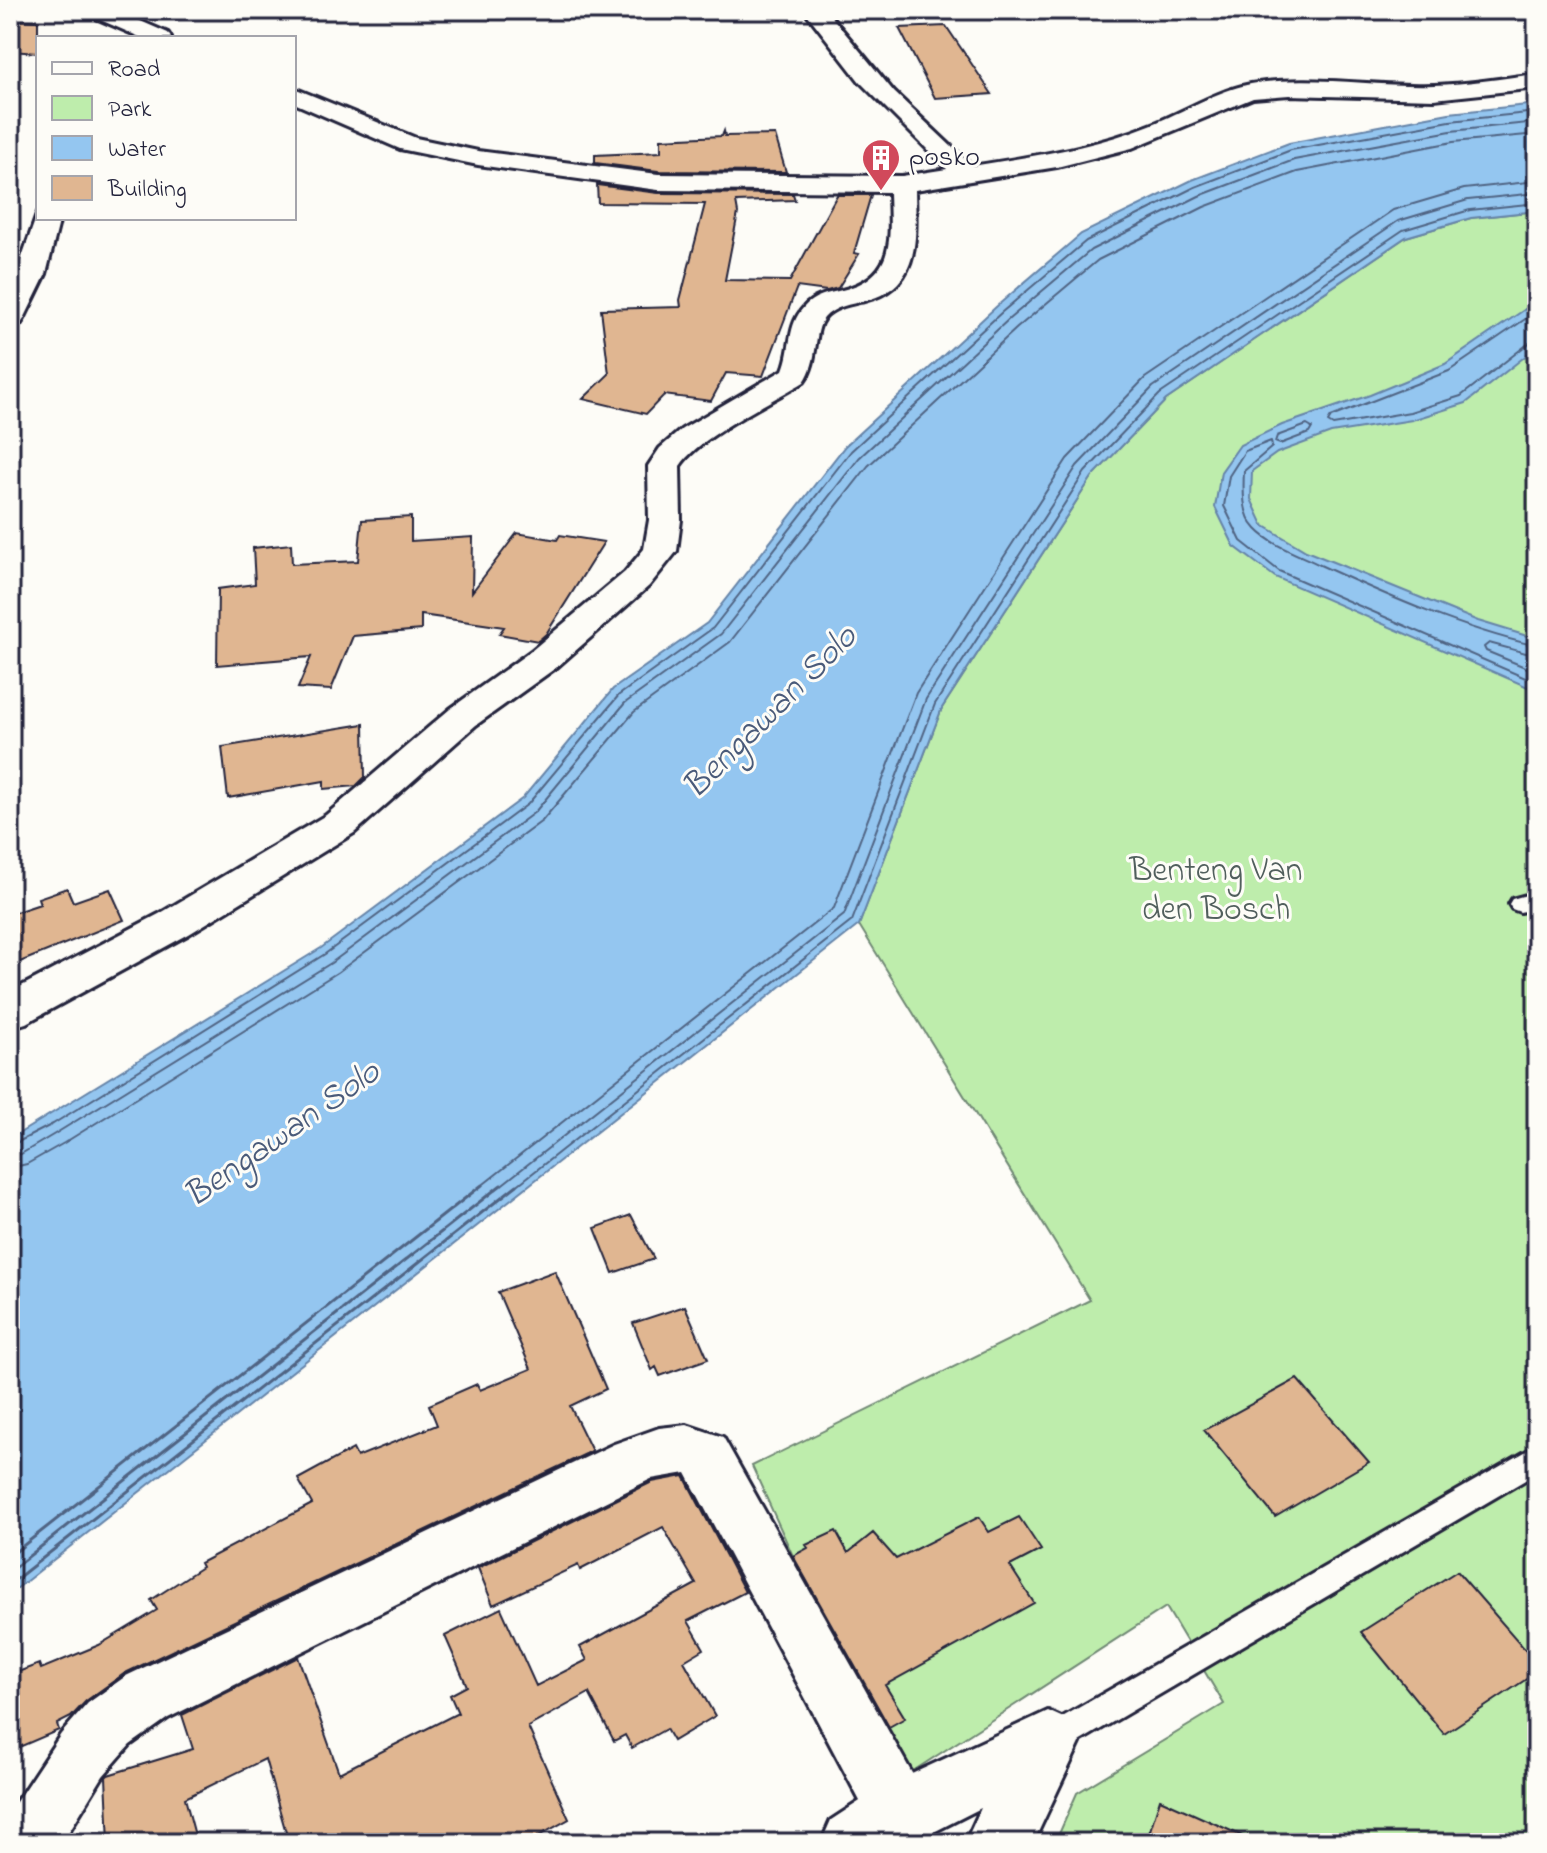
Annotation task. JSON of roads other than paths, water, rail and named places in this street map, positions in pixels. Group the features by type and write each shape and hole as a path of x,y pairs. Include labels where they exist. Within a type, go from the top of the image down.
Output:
{"street":[{"path":"97,10 156,36"},
{"path":"815,10 877,91 968,175"},
{"path":"296,96 409,144 478,158 658,182 902,184 1057,160 1123,143 1160,130 1232,96 1253,91 1289,88 1423,93 1537,81"},
{"path":"10,1012 186,917 340,824 463,717 544,659 637,579 660,551 665,520 664,466 671,455 693,436 794,376 801,366 807,320 816,309 880,288 888,282 901,250 902,184"},
{"path":"10,319 32,274 46,220"},
{"path":"26,1843 82,1755 109,1724 147,1697 633,1461 661,1451 696,1449 704,1454 873,1833 1048,1743"},
{"path":"998,1843 1048,1743"}],"lane":[{"path":"1048,1743 1537,1458"}],"water":[{"name":"Bengawan Solo","path":"1537,104 1537,211 1471,218 1406,237 1166,400 1092,477 942,708 859,925 10,1594 10,1139 321,948 523,798 613,689 707,623 845,446 997,306 1081,234 1192,180 1289,143 1449,113"},
{"path":"1537,301 1537,347 1466,403 1412,420 1331,433 1277,453 1252,471 1251,499 1263,525 1306,551 1478,621 1537,639 1537,691 1275,577 1234,546 1215,507 1221,472 1240,445 1282,425 1370,395 1445,364"}],"place":[{"name":"posko","path":"881,192"}],"park label":[{"name":"Benteng Van den Bosch","path":"1216,892"}]}
